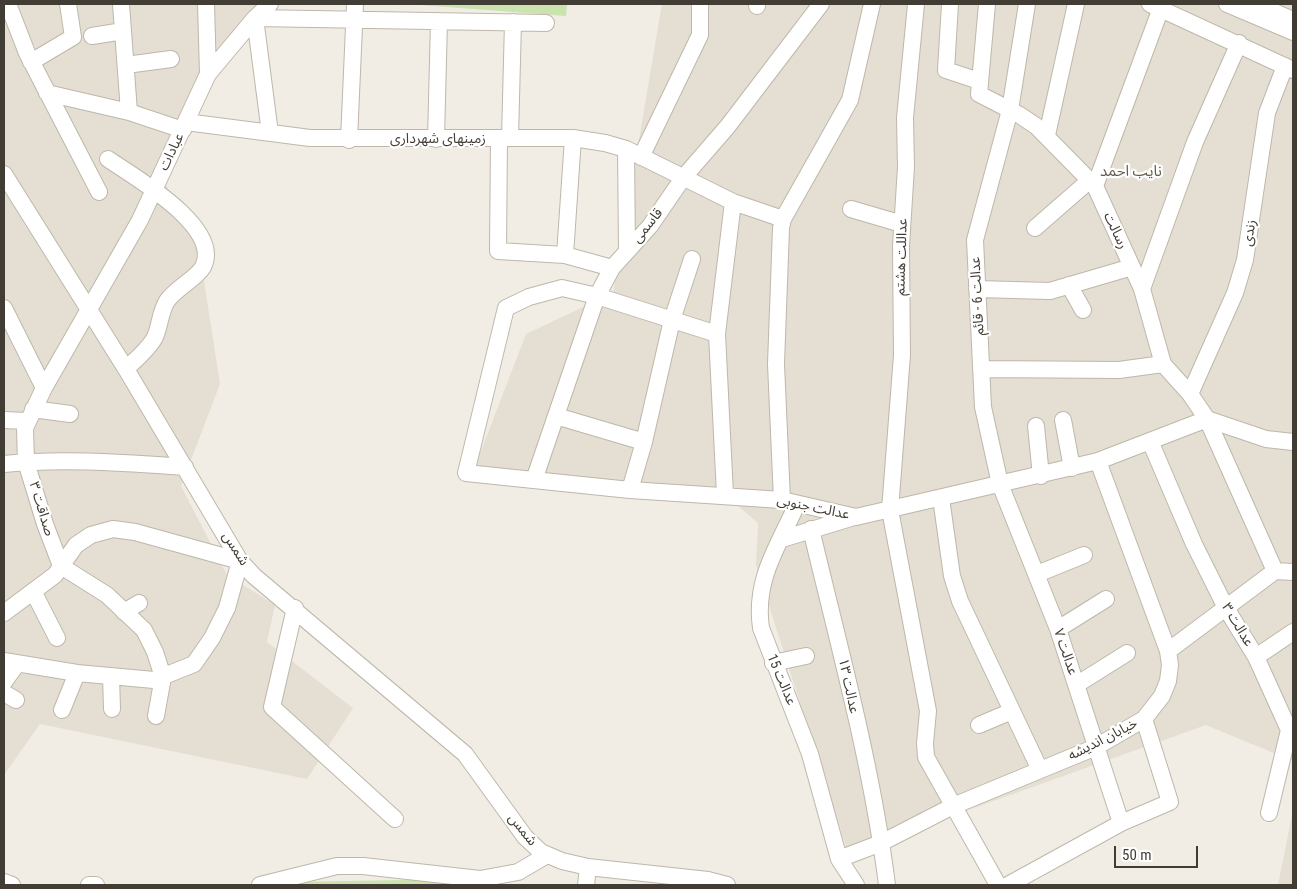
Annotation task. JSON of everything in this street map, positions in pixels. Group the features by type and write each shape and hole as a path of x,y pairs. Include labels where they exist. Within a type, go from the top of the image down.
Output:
{"street":[{"path":"8,4 31,62 99,192"},
{"path":"31,62 73,37 68,4"},
{"path":"121,4 129,112"},
{"path":"206,4 208,74"},
{"name":"عبادات","path":"90,311 140,220 208,74 255,18 270,4"},
{"path":"641,157 700,35 700,4"},
{"name":"قاسمی","path":"534,480 597,296 612,268 650,226 683,178 728,126 821,4"},
{"path":"790,502 776,364 778,242 783,219 850,100 872,4"},
{"name":"عداللت هشتم","path":"916,4 905,118 906,167 902,224 902,355 890,510 928,711 924,743 926,757 998,885"},
{"path":"950,4 946,70 979,81 987,4"},
{"name":"عدالت 6 - قائم","path":"1000,484 983,408 975,240 1010,110 1027,4"},
{"path":"1047,136 1076,4"},
{"path":"1227,4 1293,32"},
{"path":"1256,4 1293,20"},
{"path":"1035,228 1093,183 1155,6 1289,68"},
{"path":"349,140 354,12"},
{"path":"270,133 255,18 354,12 439,21 546,23"},
{"path":"436,139 439,21"},
{"path":"513,22 498,251 565,255 612,268"},
{"path":"92,36 123,31"},
{"path":"1142,289 1195,142 1238,43"},
{"path":"126,66 171,59"},
{"name":"زندی","path":"1190,394 1235,293 1245,260 1265,122 1289,68"},
{"name":"رسالت","path":"979,81 978,94 1010,110 1047,136 1093,183 1142,289 1163,364 1190,394 1207,419 1275,571"},
{"name":"زمینهای شهرداری","path":"47,93 185,126 310,138 349,140 573,138 605,143 626,149 733,202 783,219"},
{"path":"565,255 573,138"},
{"path":"626,149 627,251"},
{"path":"108,159 154,190 195,226 204,244 206,258 202,268 181,285 166,302 154,338 126,369"},
{"name":"شمس","path":"5,180 126,369 240,561 260,581 295,608 465,754 525,837 538,850 547,855"},
{"path":"725,495 717,334 733,202"},
{"path":"851,210 902,224"},
{"path":"630,490 644,442 672,320 692,259"},
{"path":"978,289 1050,291 1132,267"},
{"path":"1069,285 1083,310"},
{"name":"عدالت جنوبی","path":"597,296 562,288 528,297 506,308 466,473 630,490 725,495 790,502 856,517 1041,476 1098,461 1207,419"},
{"path":"597,296 717,334"},
{"path":"4,308 44,388"},
{"name":"صداقت ۳","path":"61,566 44,524 26,462 24,436 30,415 44,388 90,311"},
{"path":"981,369 1119,370 1163,364"},
{"path":"4,420 30,415 70,414"},
{"path":"556,416 644,442"},
{"path":"1207,419 1254,436 1293,442"},
{"path":"1063,420 1072,468"},
{"path":"1036,426 1041,476"},
{"name":"عدالت ۳","path":"1150,441 1194,544 1226,608 1256,657 1291,728 1269,813"},
{"name":"خیابان اندیشه","path":"839,859 882,843 953,806 1096,747 1144,719 1162,696 1168,680 1170,665 1168,651 1098,461"},
{"path":"4,464 26,462 111,462 185,467"},
{"name":"عدالت ۷","path":"1000,484 1058,629 1121,823"},
{"path":"941,498 955,588 970,626 1040,770"},
{"name":"عدالت 15","path":"790,502 782,539 766,572 760,590 758,608 761,628 810,754 839,859 856,885"},
{"path":"782,539 856,517"},
{"name":"عدالت ۱۳","path":"811,529 882,843 887,885"},
{"path":"4,614 55,575 76,545 91,535 112,530 135,532 240,561 227,608 212,638 194,664 154,680 76,673 10,662 4,682"},
{"path":"1037,574 1084,555"},
{"path":"61,566 107,595 144,630 155,652 163,677 156,716"},
{"path":"1168,651 1275,571 1293,572"},
{"path":"33,591 56,638"},
{"path":"1058,629 1106,599"},
{"path":"124,612 139,603"},
{"path":"295,608 272,707 395,819"},
{"path":"1256,657 1293,632"},
{"path":"1076,685 1127,653"},
{"path":"774,663 806,656"},
{"path":"62,710 76,673"},
{"path":"111,676 112,709"},
{"path":"979,725 1012,711"},
{"path":"1008,885 1121,823 1170,802 1144,719"},
{"path":"260,885 346,866 363,866 480,879 518,872 547,855 588,867 708,880 727,885"},
{"path":"586,885 588,867"},
{"path":"4,882 12,885"},
{"path":"89,885 96,885"}],"shaded area":[{"path":"4,4 270,4 205,69 160,174 198,243 220,384 181,486 227,575 275,605 267,642 353,708 307,779 40,724 4,775"},
{"path":"662,4 1293,4 1293,761 1206,725 848,853 756,565 758,523 725,495 471,477 526,334 613,293"},
{"path":"1293,810 1293,885 1278,885"}],"green space":[{"path":"420,4 567,4 566,16"},
{"path":"461,879 465,885 287,885 287,882"}],"district":[{"name":"نایب احمد","path":"1131,172"}]}
